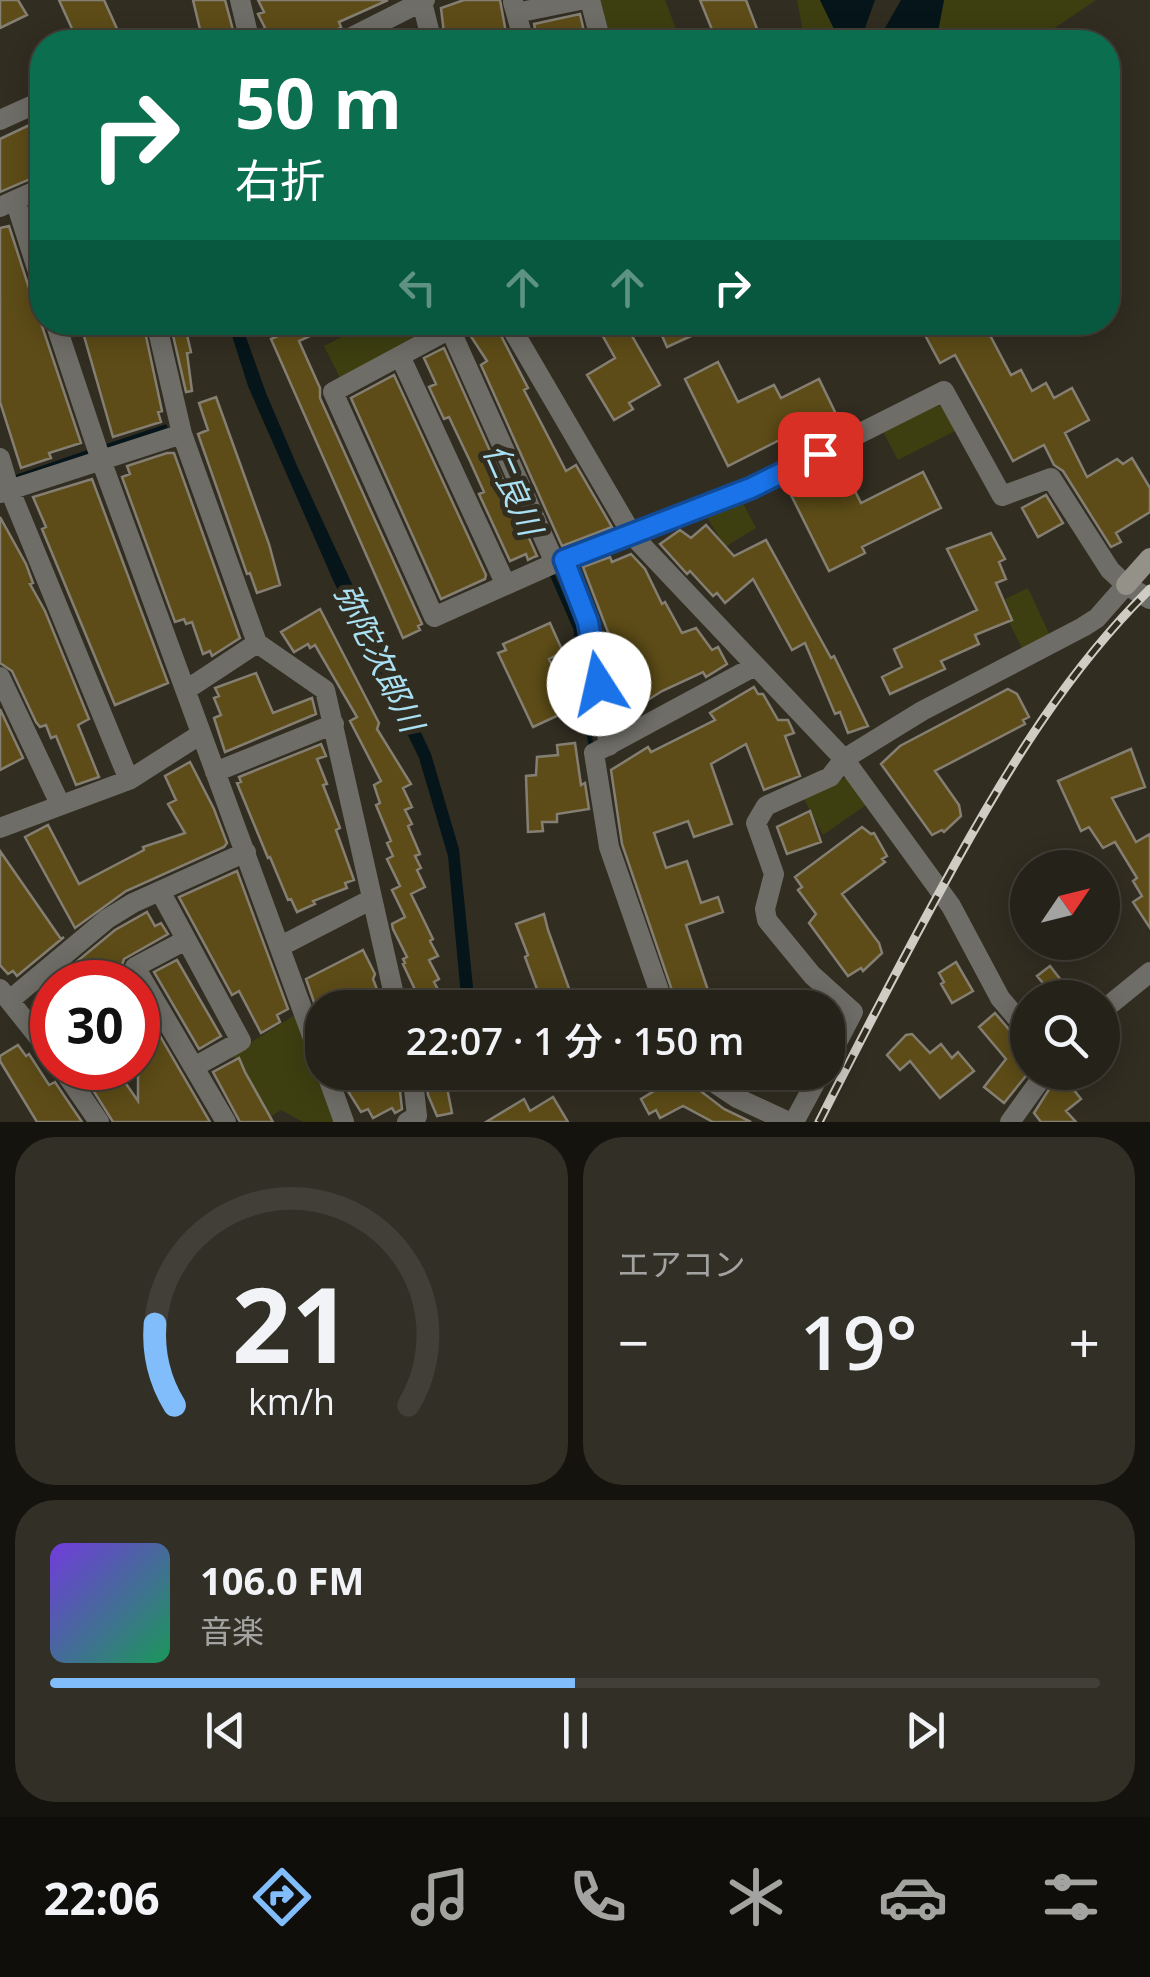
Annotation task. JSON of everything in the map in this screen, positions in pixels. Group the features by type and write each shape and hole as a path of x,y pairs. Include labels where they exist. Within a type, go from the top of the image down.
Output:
{"street":[{"path":"514,7 580,0"},
{"path":"590,0 598,30"},
{"path":"366,30 423,1 429,30"},
{"path":"245,2 248,30"},
{"path":"0,120 30,106"},
{"path":"30,193 7,204 30,257"},
{"path":"60,335 99,453 305,1014"},
{"path":"159,335 182,434 257,643 324,690 393,990"},
{"path":"440,335 333,392 434,617 552,564 751,488 944,391 1002,496 1051,478 1110,570 1126,585 1150,598"},
{"path":"451,335 552,564 588,622 609,746"},
{"path":"516,335 632,536 844,759 946,899 1010,1010"},
{"path":"400,356 506,585"},
{"path":"129,780 4,479 182,434"},
{"path":"829,990 768,920 765,908 774,874 756,823 766,806 830,777 844,759 922,711 1097,618 1150,558"},
{"path":"186,690 257,643"},
{"path":"659,990 609,847 594,754 755,666"},
{"path":"0,677 60,804"},
{"path":"215,772 334,724"},
{"path":"0,828 129,780 201,734"},
{"path":"30,1026 5,994 108,918 246,852"},
{"path":"160,891 241,1042 194,1068"},
{"path":"281,946 372,898"},
{"path":"184,941 135,968 226,1122"},
{"path":"1120,997 1150,972"},
{"path":"845,1005 853,1012 845,1027"},
{"path":"77,1090 99,1122"},
{"path":"332,1090 344,1122"},
{"path":"407,1122 418,1116 414,1090"},
{"path":"725,1090 792,1122 811,1090"},
{"path":"1010,1122 1033,1090"}],"shaded area":[{"path":"599,0 665,0 676,30 606,30"},
{"path":"797,0 820,0 834,30 803,30"},
{"path":"944,0 1096,0 1052,30 938,30"},
{"path":"346,335 423,335 340,378 324,346"},
{"path":"933,404 946,408 957,430 898,460 881,428"},
{"path":"734,500 743,503 756,528 725,547 705,514"},
{"path":"1028,588 1051,638 1024,652 1009,622 1011,614 1005,599"},
{"path":"850,778 866,805 823,835 803,797 838,779"},
{"path":"295,1015 305,1042 305,1090 322,1090 334,1122 303,1122 281,1110 270,1117 232,1054"}],"water":[{"path":"820,0 875,0 864,30 834,29"},
{"path":"901,0 944,0 938,30 884,30"},
{"name":"弥陀次郎川","path":"232,335 245,335 298,468 431,754 459,849 473,990 460,990 448,856 419,758 333,580 248,386"}],"building":[{"path":"0,0 18,0 27,15 0,28"},
{"path":"59,0 104,0 118,30 73,30"},
{"path":"193,0 225,0 233,30 200,30"},
{"path":"258,0 388,0 339,22 341,27 337,30 266,30 258,14 264,12"},
{"path":"464,0 500,0 506,30 444,30 441,8"},
{"path":"700,0 746,0 757,30 712,30"},
{"path":"580,14 584,30 535,30 534,24"},
{"path":"30,125 30,179 0,192 0,139"},
{"path":"9,226 30,289 30,335 45,335 81,443 49,453 51,458 21,468 0,402 0,228"},
{"path":"84,335 146,335 161,422 113,437"},
{"path":"173,335 187,335 191,352 187,353 192,391 186,392"},
{"path":"312,335 299,341 320,388 320,398 422,624 418,626 420,630 403,638 271,339"},
{"path":"470,335 501,335 566,471 576,465 612,527 562,546 481,365 487,361"},
{"path":"602,335 631,335 660,385 629,403 633,409 614,420 587,375 615,358"},
{"path":"662,335 693,335 667,347"},
{"path":"925,335 990,335 1011,375 1021,370 1032,391 1046,383 1054,398 1072,388 1089,420 1065,433 1087,477 1117,459 1123,464 1132,458 1150,488 1150,512 1116,533 1121,542 1111,547 1044,445 1013,461 955,355 940,363"},
{"path":"444,348 537,556 528,560 526,554 510,561 479,494 484,492 470,461 429,387 436,384 424,358"},
{"path":"718,362 738,402 774,385 781,398 819,379 835,412 728,466 685,379"},
{"path":"394,375 486,575 485,579 441,599 351,398"},
{"path":"216,397 280,585 257,593 198,434 208,430 199,403"},
{"path":"174,453 240,638 212,656 210,651 203,654 192,622 175,622 122,477 130,474 127,466"},
{"path":"829,471 838,490 851,483 861,503 923,472 941,508 862,547 865,553 829,571 789,491"},
{"path":"92,479 168,683 115,705 42,529 46,527 33,497"},
{"path":"1046,495 1063,523 1038,537 1022,508"},
{"path":"0,517 26,564 33,583 30,584 89,719 78,725 99,777 76,785 56,736 51,738 46,725 40,727 36,722 12,671 0,663"},
{"path":"706,525 734,556 766,540 831,658 834,656 868,726 848,733 840,712 835,714 805,643 792,650 753,579 725,603 690,571 687,574 660,544 680,530 691,538"},
{"path":"991,533 1005,559 999,562 1006,579 996,583 1012,620 975,635 979,644 941,661 945,669 890,694 882,677 902,667 894,649 977,610 947,549"},
{"path":"631,554 645,569 682,633 696,628 712,650 718,647 727,664 706,677 703,672 662,691 620,723 613,687 618,672 606,643 611,640 583,567"},
{"path":"320,609 379,723 377,729 411,784 403,788 412,807 405,810 420,854 415,856 421,868 417,870 425,887 411,894 438,956 429,960 439,979 434,982 438,990 415,990 403,964 407,957 392,924 405,917 392,890 400,886 387,859 393,856 387,843 391,841 376,805 380,803 374,785 381,781 350,721 357,717 315,645 310,648 308,644 294,652 281,632"},
{"path":"550,623 563,652 549,659 572,709 533,727 498,653 506,650 503,644"},
{"path":"256,673 273,713 312,698 316,714 225,752 214,718 221,715 214,698 219,696 215,688"},
{"path":"754,687 758,694 763,694 778,720 788,720 794,733 785,736 800,776 764,790 746,744 711,764 732,824 694,837 688,821 654,833 666,868 687,861 701,903 718,897 723,912 686,925 708,990 672,990 622,844 611,770 648,747 651,752 715,720 710,713"},
{"path":"1008,689 1017,694 1029,717 1023,720 1025,724 935,771 959,805 961,816 944,832 932,835 881,764 900,746"},
{"path":"0,709 23,758 0,770"},
{"path":"575,743 589,809 557,814 557,822 542,822 543,831 528,832 526,776 536,775 537,757 558,755 557,745"},
{"path":"321,744 326,756 317,759 327,784 323,785 354,880 345,883 347,888 297,912 268,858 237,783 241,782 239,777"},
{"path":"1131,749 1145,787 1112,798 1136,842 1150,834 1150,928 1133,902 1142,896 1133,881 1137,878 1115,842 1103,848 1089,827 1081,831 1058,781"},
{"path":"190,762 227,843 126,891 75,928 25,837 48,825 79,884 144,850 143,847 185,833 168,804 176,800 165,776"},
{"path":"810,811 821,842 787,854 777,827"},
{"path":"862,827 874,833 887,856 882,859 885,862 842,894 879,943 882,953 863,971 861,968 848,976 809,923 816,914 798,890 802,887 795,877"},
{"path":"0,851 61,939 64,937 36,960 30,960 30,965 17,976 13,971 8,974 0,965"},
{"path":"237,871 288,1009 277,1015 280,1022 261,1033 239,991 232,995 179,897"},
{"path":"147,912 155,926 161,923 168,934 124,960 79,960 115,930"},
{"path":"544,914 570,990 537,990 516,924"},
{"path":"363,950 375,974 377,990 310,990 306,979"},
{"path":"177,960 221,1036 199,1049 160,982 160,969"},
{"path":"956,962 973,991 952,1003 939,973"},
{"path":"1050,966 1061,980 1040,980 1037,976"},
{"path":"995,1013 1010,1031 1010,1090 1014,1090 1004,1103 984,1087 1006,1059 979,1027"},
{"path":"912,1034 930,1053 941,1044 952,1058 958,1052 974,1071 940,1098 910,1061 900,1070 887,1055 906,1035"},
{"path":"160,1036 210,1122 113,1122 93,1090 130,1090 138,1101 138,1090 160,1090"},
{"path":"18,1045 30,1056 30,1090 60,1090 82,1122 37,1122 0,1056"},
{"path":"239,1058 273,1122 240,1122 213,1072"},
{"path":"347,1090 400,1090 402,1109 395,1113 392,1108 373,1118 368,1109 361,1112"},
{"path":"428,1090 448,1090 452,1113 437,1116"},
{"path":"656,1090 699,1090 724,1109 751,1122 713,1122 683,1106 660,1118 656,1110 649,1114 641,1099"},
{"path":"1049,1090 1074,1090 1081,1099 1066,1111 1076,1122 1041,1122 1034,1113"},
{"path":"553,1097 568,1122 486,1122 524,1099 530,1111"}],"waterway":[{"path":"102,448 165,427"},
{"path":"17,477 92,451"},
{"name":"仁良川","path":"551,572 576,629 579,684 592,749"}],"railway":[{"path":"819,1122 937,896 1020,755 1067,685 1150,589"}],"route":[{"path":"599,684 588,622 564,560 751,488 820,454"}]}
